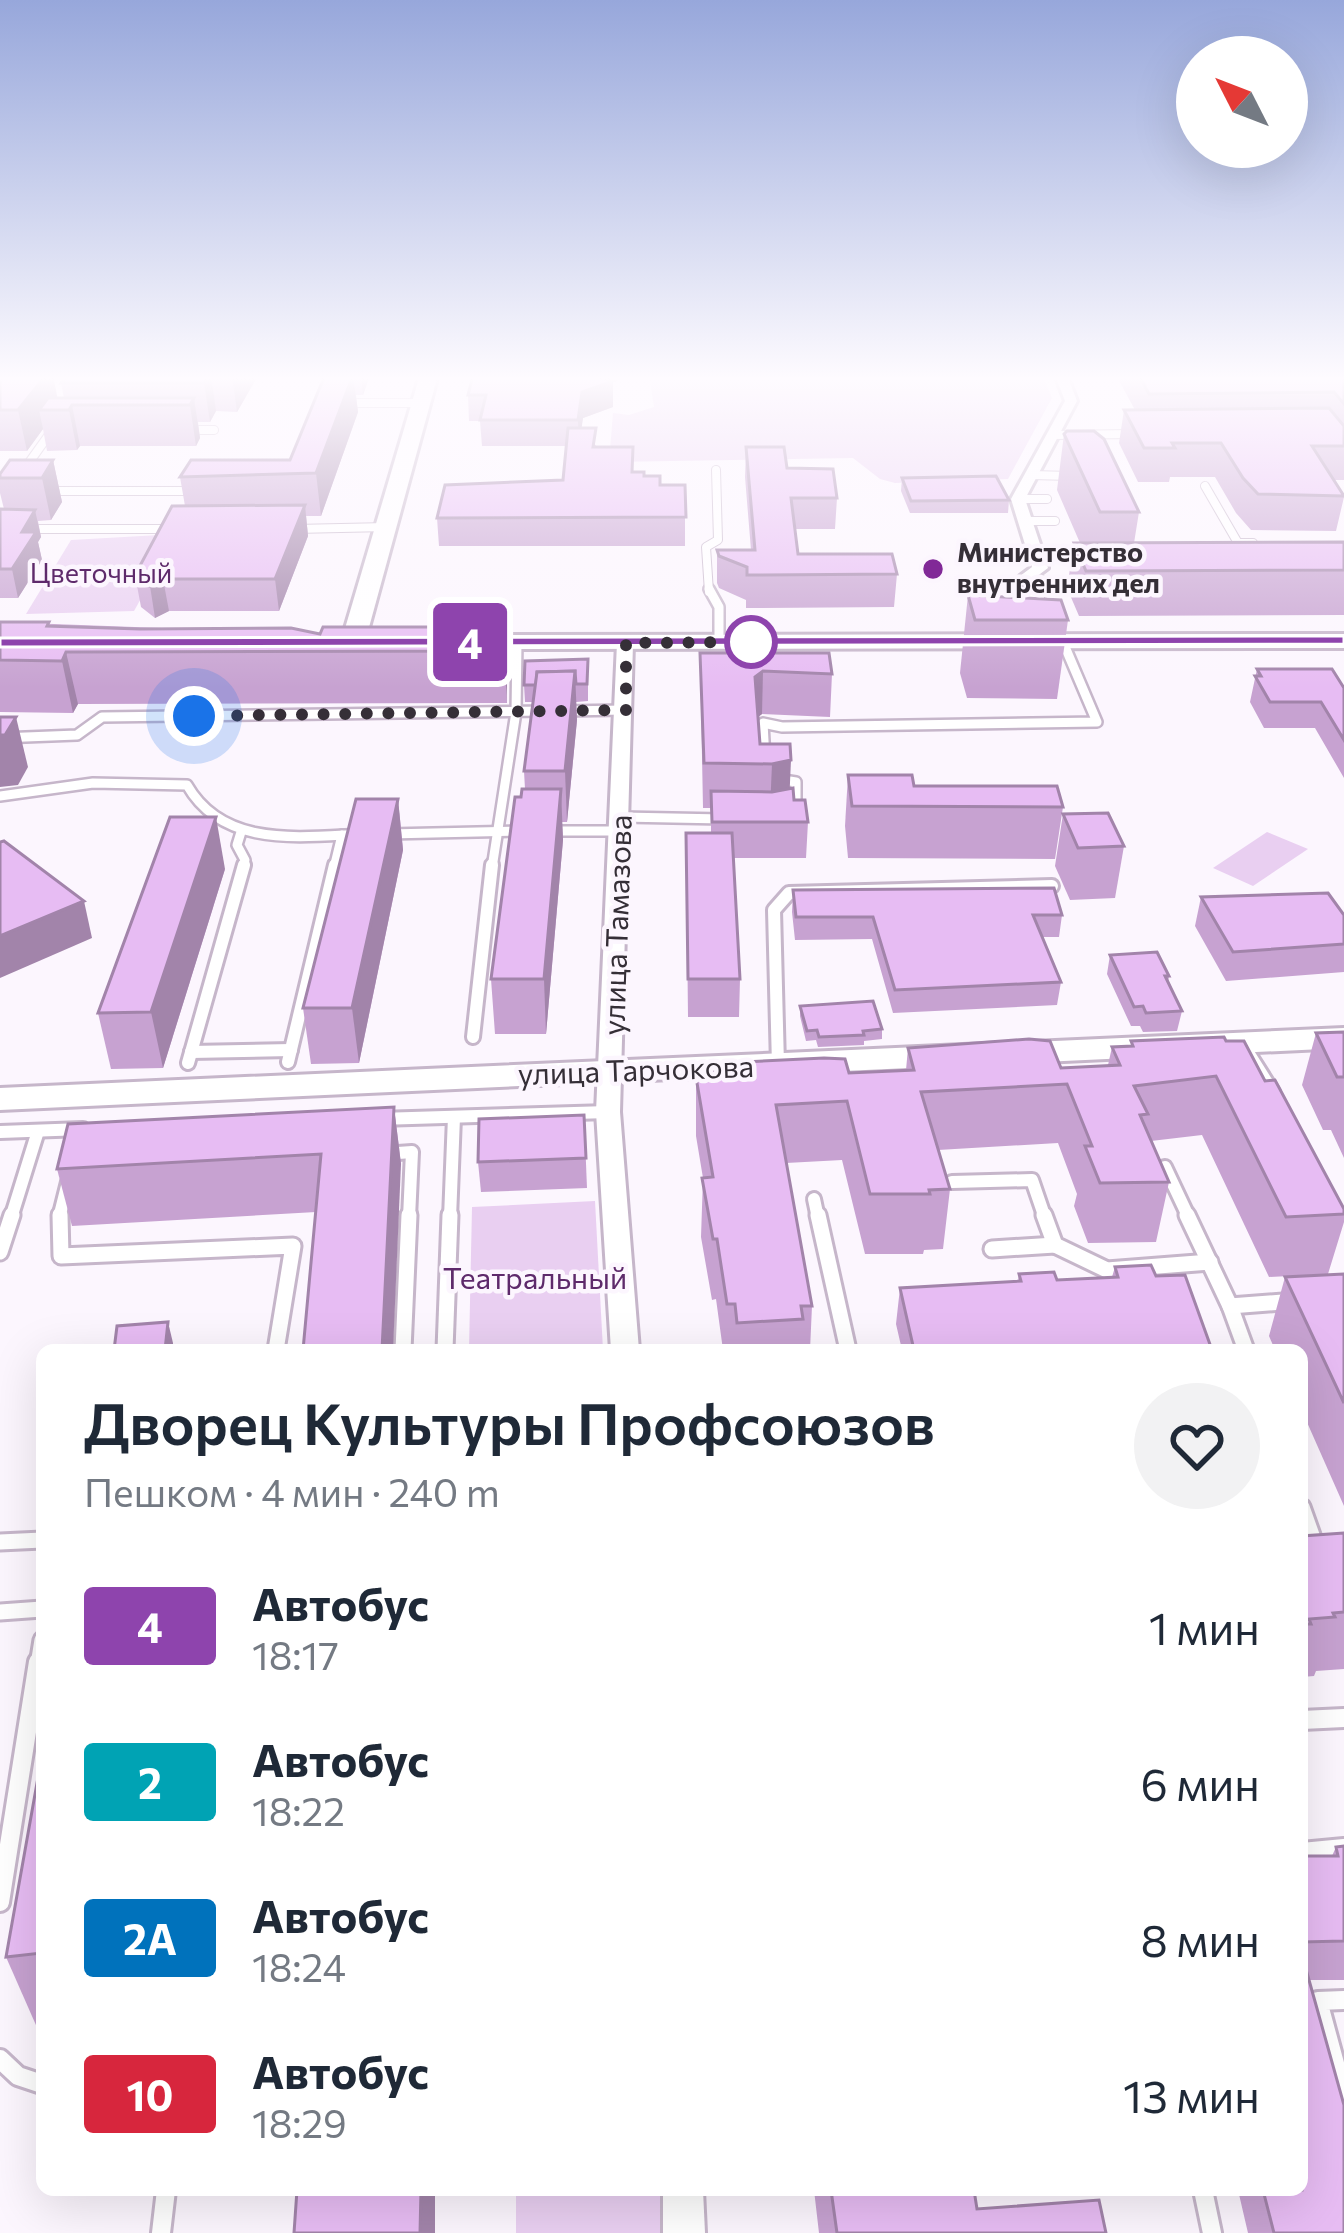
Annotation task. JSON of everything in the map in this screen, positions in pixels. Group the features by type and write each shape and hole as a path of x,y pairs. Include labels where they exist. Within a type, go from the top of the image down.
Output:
{"street":[{"path":"355,642 400,479"},
{"path":"1029,479 1018,499 1040,568 1028,576 1058,642"},
{"path":"423,642 1344,641"},
{"name":"улица Тамазова","path":"626,643 608,1112 626,1344"},
{"name":"улица Тарчокова","path":"0,1100 1344,1038"},
{"path":"682,2196 685,2233"}],"lane":[{"path":"716,479 718,540 706,547 710,596 719,607 718,642"},
{"path":"1205,487 1238,543 1261,544"},
{"path":"31,491 212,491"},
{"path":"1018,499 1047,499"},
{"path":"1026,520 1055,521"},
{"path":"276,529 387,527"},
{"path":"0,530 178,529"},
{"path":"1035,550 1065,550"},
{"path":"1029,580 1099,580"},
{"path":"472,1037 496,831 516,712 517,642"},
{"path":"789,817 799,812 796,782 766,771 763,723 782,727 1096,722 1058,642"},
{"path":"0,738 77,735 102,717 626,710"},
{"path":"0,796 76,784 187,784 194,803 211,821 241,832 496,831 728,819"},
{"path":"241,832 237,845 245,860 189,1057 289,1056 342,835"},
{"path":"778,1065 774,910 789,893 1052,886"},
{"path":"1242,1042 1279,1102"},
{"path":"361,1120 608,1112"},
{"path":"446,1344 454,1117"},
{"path":"0,1132 105,1128"},
{"path":"76,1149 82,1129"},
{"path":"0,1252 38,1131"},
{"path":"367,1154 412,1152 403,1344"},
{"path":"1165,1167 1244,1344"},
{"path":"72,1169 59,1218 61,1256 292,1246 277,1344"},
{"path":"952,1183 1032,1180 1055,1245"},
{"path":"814,1199 847,1344"},
{"path":"992,1249 1055,1245 1107,1270 1210,1262"},
{"path":"1230,1306 1321,1299"},
{"path":"0,1542 36,1540"},
{"path":"0,1612 36,1609"},
{"path":"0,1902 36,1677"},
{"path":"1308,1720 1344,1718"},
{"path":"1308,1851 1344,1848"},
{"path":"1344,2000 1318,2002 1344,2097"},
{"path":"0,2059 19,2076 36,2082"},
{"path":"161,2233 165,2196"},
{"path":"1204,2196 1212,2233"}],"green space":[{"path":"881,479 1002,479 895,483"},
{"name":"Цветочный","path":"177,534 134,611 26,614 71,540"},
{"path":"1267,832 1308,849 1253,886 1213,868"},
{"name":"Театральный","path":"595,1201 603,1344 469,1344 472,1207"},
{"path":"516,2196 662,2196 665,2233 516,2233"}],"building":[{"path":"660,479 660,485 685,485 686,517 437,518 445,485"},
{"path":"749,479 834,479 837,498 791,498 798,554 892,554 897,574 747,575 747,567 719,556 717,550 755,550"},
{"path":"902,479 998,479 1009,500 911,501"},
{"path":"1085,479 1123,479 1139,512 1100,512"},
{"path":"1244,479 1333,479 1344,496 1258,494"},
{"path":"305,505 275,579 163,579 150,586 135,575 172,506"},
{"path":"0,509 35,510 22,532 36,532 12,569 0,569"},
{"path":"1344,542 1344,570 1086,571 1074,543"},
{"path":"968,595 1061,600 1068,620 975,620"},
{"path":"0,622 140,629 291,628 320,634 323,627 504,627 504,651 66,652 62,661 0,660"},
{"path":"700,653 829,653 832,674 763,671 755,677 760,744 790,744 791,760 704,763"},
{"path":"588,659 587,684 576,684 575,671 537,672 536,685 524,685 525,661"},
{"path":"1257,669 1332,669 1344,688 1344,740 1321,702 1270,702 1255,676 1261,676"},
{"path":"575,671 565,771 524,771 537,672"},
{"path":"0,717 16,717 5,735 0,735"},
{"path":"848,775 912,775 914,786 1057,786 1063,807 852,806"},
{"path":"793,788 794,800 805,800 808,822 712,822 711,791"},
{"path":"522,789 561,789 544,979 491,979 515,797 521,797"},
{"path":"356,799 398,799 352,1008 303,1008"},
{"path":"1108,813 1124,846 1078,848 1063,814"},
{"path":"170,817 216,817 151,1012 98,1013"},
{"path":"686,833 732,833 740,979 688,979"},
{"path":"0,842 84,901 0,936"},
{"path":"1054,888 1062,915 1033,915 1061,982 895,990 873,917 796,917 793,890"},
{"path":"1328,893 1344,915 1344,944 1233,952 1201,897"},
{"path":"1157,952 1182,1011 1146,1013 1143,1006 1134,1007 1110,955"},
{"path":"873,1001 882,1029 863,1031 864,1035 819,1037 817,1030 807,1031 800,1006"},
{"path":"1344,1032 1344,1077 1337,1077 1316,1033"},
{"path":"1224,1037 1244,1041 1265,1081 1275,1080 1344,1214 1286,1217 1216,1076 1134,1086 1148,1114 1140,1115 1169,1182 1100,1183 1085,1146 1092,1146 1067,1084 921,1092 950,1189 929,1190 930,1194 870,1194 847,1101 776,1105 812,1306 801,1306 803,1319 737,1323 735,1304 727,1304 702,1178 713,1177 696,1077 725,1069 724,1063 824,1058 845,1059 849,1073 914,1070 908,1048 1029,1039 1050,1041 1061,1068 1120,1065 1112,1047 1133,1046 1131,1041"},
{"path":"394,1107 382,1344 304,1344 321,1154 57,1169 68,1124"},
{"path":"584,1115 586,1158 478,1162 479,1119"},
{"path":"1151,1265 1156,1276 1185,1275 1210,1344 913,1344 900,1288 1021,1281 1019,1274 1054,1272 1057,1280 1118,1277 1115,1267"},
{"path":"1344,1274 1344,1403 1285,1277"},
{"path":"168,1322 166,1344 115,1344 117,1326"},
{"path":"1344,1533 1344,1612 1309,1619 1311,1624 1308,1624 1308,1536"},
{"path":"36,1789 36,1954 6,1957"},
{"path":"1344,1846 1344,1941 1308,1942 1308,1856 1338,1856 1336,1847"},
{"path":"1308,1976 1344,2105 1344,2233 1274,2233 1265,2196 1308,2196"},
{"path":"297,2196 421,2196 420,2233 294,2233"},
{"path":"832,2196 975,2196 977,2209 1099,2200 1106,2233 837,2233"}],"bus line":[{"name":"4","path":"0,643 1344,641"}],"place":[{"name":"Министерство внутренних дел","path":"933,569"}],"route":[{"path":"194,716 626,710 626,643 751,642"}]}
